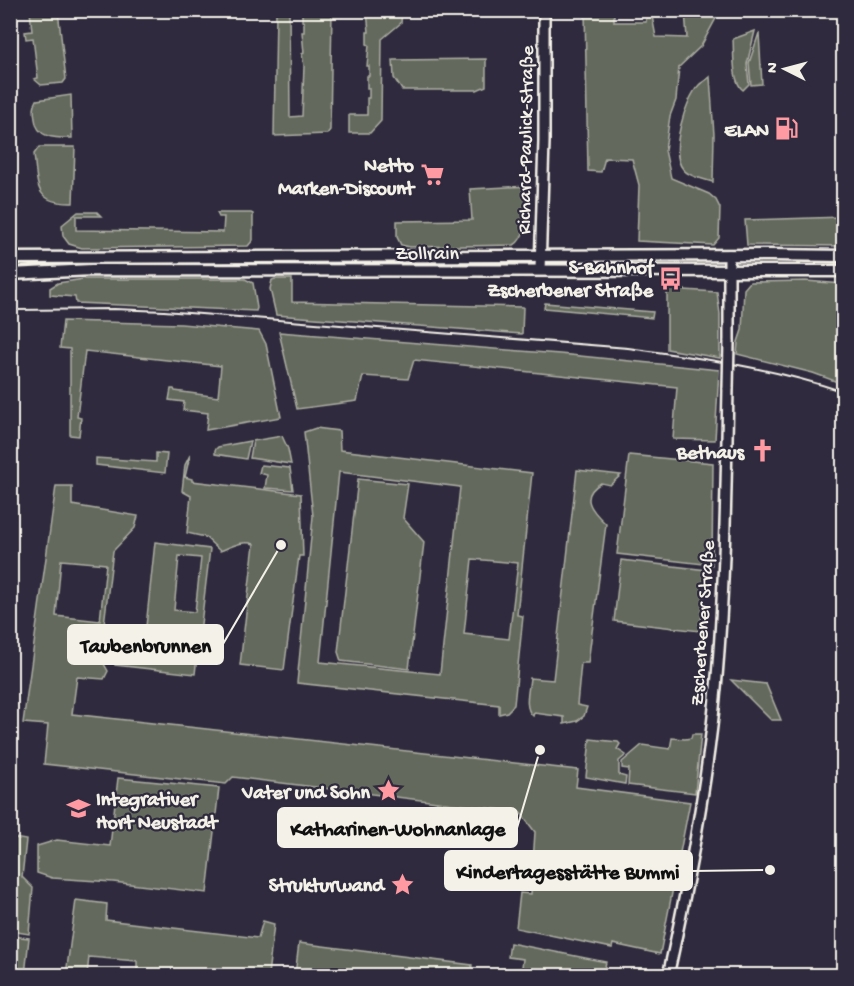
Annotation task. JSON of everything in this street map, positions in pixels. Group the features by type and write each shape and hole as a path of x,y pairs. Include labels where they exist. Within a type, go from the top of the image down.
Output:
{"main road":[{"name":"Zollrain","path":"10,258 70,256 843,256"},
{"name":"Zollrain","path":"10,274 92,270 729,269 843,271"}],"street":[{"name":"Richard-Paulick-Straße","path":"540,270 544,141 544,10"},
{"name":"Zscherbener Straße","path":"668,975 692,861 705,781 716,688 725,540 729,255"}],"green space":[{"path":"30,11 58,11 66,79 63,83 41,85 34,79 38,78 33,38 26,39 25,32 32,31"},
{"path":"276,11 289,11 290,117 302,116 304,22 302,11 332,11 330,130 327,134 274,136"},
{"path":"367,11 402,11 401,23 382,39 381,121 370,133 349,133 349,115 367,115 369,45 367,44 367,32 369,32"},
{"path":"585,11 614,11 614,22 646,22 647,11 651,11 656,37 687,38 685,11 720,11 701,46 679,67 676,100 670,116 665,150 671,178 709,194 716,200 720,208 719,238 713,245 637,241 639,185 632,159 605,158 601,172 588,171"},
{"path":"755,31 747,64 749,84 743,90 735,74 733,39"},
{"path":"759,33 762,84 751,85 749,63"},
{"path":"486,59 486,86 477,90 402,90 394,78 393,60"},
{"path":"710,77 714,135 713,182 686,172 679,161 678,151 680,126 689,102 699,85"},
{"path":"71,95 72,138 43,134 35,119 34,107 37,100"},
{"path":"39,147 75,147 73,203 51,200 40,191 34,154"},
{"path":"528,186 525,227 523,235 514,245 410,247 401,245 397,237 397,221 472,220 470,189"},
{"path":"78,212 97,212 101,216 76,216 76,230 223,232 224,217 219,217 217,213 251,213 253,214 253,240 248,246 82,248 69,244 63,236 62,225"},
{"path":"843,217 843,246 747,245 745,220"},
{"path":"283,260 514,260 514,265 283,265"},
{"path":"240,261 240,265 67,266 11,269 11,265 45,262"},
{"path":"84,279 245,279 253,283 257,308 256,311 76,303 75,297 50,295 50,288 58,283"},
{"path":"292,279 292,302 523,307 522,334 276,315 270,289 272,280"},
{"path":"806,281 843,284 843,384 813,373 737,354 742,330 744,289 750,282"},
{"path":"667,289 717,292 720,314 720,358 667,349"},
{"path":"545,303 653,312 652,318 544,308"},
{"path":"63,321 181,324 259,331 266,344 281,417 206,430 208,413 183,410 184,402 169,400 171,389 218,397 221,366 85,351 77,417 81,418 79,436 70,435 70,349 60,348"},
{"path":"279,332 560,354 719,370 715,440 673,439 677,387 414,360 408,379 363,376 357,401 297,409"},
{"path":"316,428 339,431 340,450 532,473 517,615 523,616 514,705 507,712 499,714 499,705 297,683 313,516 304,432","holes":["339,472 460,487 440,674 320,662","472,559 518,563 509,639 464,634"]},
{"path":"282,436 291,464 250,458 253,441"},
{"path":"250,441 246,459 215,454 218,447"},
{"path":"156,453 167,454 165,473 96,465 96,458 156,462"},
{"path":"190,455 185,477 192,481 301,494 303,556 299,556 284,670 240,665 254,544 241,543 220,551 205,537 187,533 191,496 182,491 185,465"},
{"path":"629,455 713,463 712,565 617,554"},
{"path":"261,465 290,468 293,490 265,488 267,475 259,473"},
{"path":"577,470 621,475 610,485 601,483 590,493 592,508 606,524 588,663 581,663 577,705 587,707 584,716 577,721 564,724 564,717 534,713 533,716 528,708 527,698 530,678 553,680"},
{"path":"358,479 408,484 403,518 424,542 409,669 341,661 338,652"},
{"path":"56,486 72,486 72,505 138,516 135,528 113,551 100,657 108,671 104,679 77,677 72,714 578,770 576,787 690,802 660,954 613,944 612,948 516,928 520,893 531,894 535,832 520,812 233,777 226,784 44,764 48,725 23,723","holes":["61,560 106,564 100,621 56,616"]},
{"path":"155,542 210,549 195,674 115,665 112,633 145,636","holes":["179,556 201,558 195,612 174,610"]},
{"path":"621,560 707,570 700,631 614,621"},
{"path":"731,680 766,684 781,720 771,720"},
{"path":"692,734 701,734 695,793 628,785 629,769 622,768 622,762 642,745 670,749 672,738 691,738"},
{"path":"590,739 620,744 617,749 626,755 619,761 619,775 626,777 625,784 586,777"},
{"path":"118,778 219,788 207,893 113,882 52,878 37,873 37,846 57,840 110,846"},
{"path":"10,806 17,807 14,838 26,840 22,877 33,888 29,934 11,931"},
{"path":"76,900 107,904 106,920 258,938 263,921 274,924 268,975 189,976 137,970 137,961 89,957 87,975 66,975"},
{"path":"11,936 29,938 25,975 11,975"},
{"path":"299,943 472,965 471,975 295,975"},
{"path":"510,943 606,962 603,975 521,975 523,959 508,957"}],"railway":[{"path":"17,310 164,311 628,348 764,370 844,392"}],"place":[{"name":"ELAN","path":"787,129"},
{"name":"Netto Marken-Discount","path":"432,175"},
{"name":"S-Bahnhof Zscherbener Straße","path":"671,278"},
{"name":"Bethaus","path":"762,451"},
{"name":"Taubenbrunnen","path":"281,545"},
{"name":"Katharinen-Wohnanlage","path":"540,750"},
{"name":"Vater und Sohn","path":"388,791"},
{"name":"Integrativer Hort Neustadt","path":"78,809"},
{"name":"Kindertagesstätte Bummi","path":"770,870"},
{"name":"Strukturwand","path":"402,884"}]}
